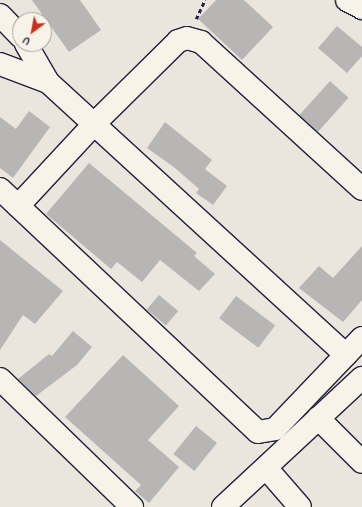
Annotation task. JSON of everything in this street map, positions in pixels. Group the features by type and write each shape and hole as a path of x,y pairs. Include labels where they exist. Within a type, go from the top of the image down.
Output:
{"street":[{"path":"347,0 362,8"},
{"path":"0,15 12,28"},
{"path":"18,206 96,122 178,41 194,38 362,189"},
{"path":"31,52 48,82"},
{"path":"0,64 48,82 96,122 346,355"},
{"path":"0,189 258,432 275,430 362,338"},
{"path":"223,507 266,469 318,418 362,378"},
{"path":"0,379 132,507"},
{"path":"318,418 362,462"},
{"path":"266,469 300,507"}],"building":[{"path":"32,0 80,0 101,30 69,52 52,28 52,12 41,12"},
{"path":"216,0 244,0 273,27 242,60 198,19"},
{"path":"337,26 362,47 362,56 347,73 318,48"},
{"path":"330,81 349,98 318,132 299,115"},
{"path":"29,111 50,127 13,178 0,168 0,117 16,129"},
{"path":"165,122 212,160 205,169 227,186 213,205 196,193 199,189 175,168 147,148"},
{"path":"89,163 197,253 194,256 215,274 199,291 160,260 142,282 117,262 111,269 46,214"},
{"path":"0,240 63,291 35,324 23,315 0,350"},
{"path":"362,246 362,300 343,322 299,288 319,266 333,278"},
{"path":"159,295 178,311 166,326 147,310"},
{"path":"236,296 275,325 258,348 219,318"},
{"path":"73,331 92,347 77,365 36,396 18,379 49,354 52,356"},
{"path":"123,355 179,406 148,440 179,467 149,503 135,491 141,485 65,417"},
{"path":"196,426 217,443 194,471 173,454"}]}
